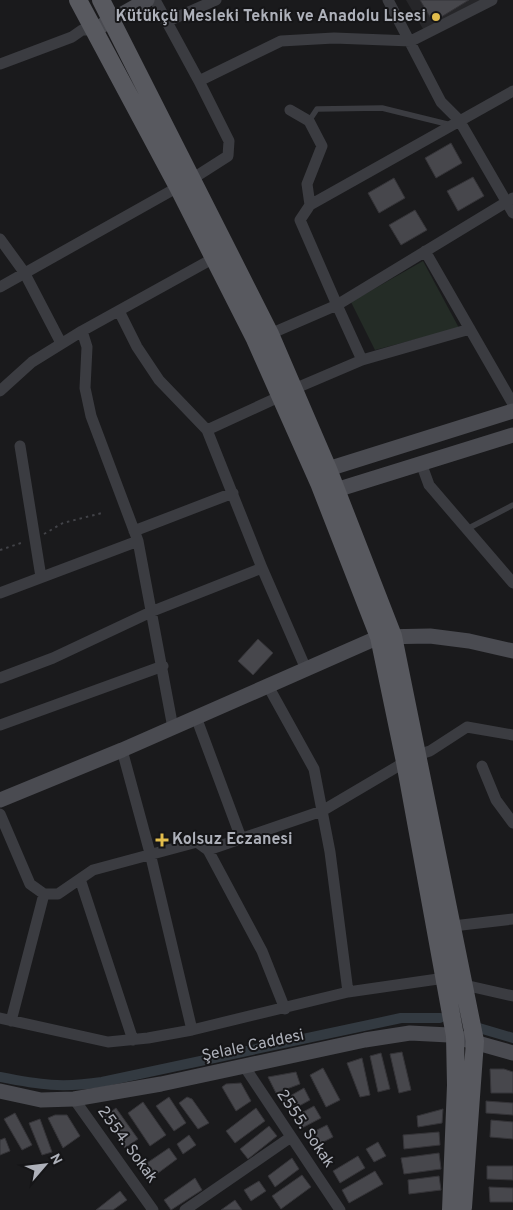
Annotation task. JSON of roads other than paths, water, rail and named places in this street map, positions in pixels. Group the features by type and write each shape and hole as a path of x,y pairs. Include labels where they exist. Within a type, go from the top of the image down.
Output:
{"main road":[{"path":"107,6 185,183 214,258 255,339 328,469 386,637 455,983 475,1041 462,1210"},
{"path":"85,19 185,183 270,334 287,393 319,483 386,637"},
{"path":"411,758 453,926 456,1085 451,1210"}],"street":[{"path":"0,64 72,37 85,19 107,6 147,0"},
{"path":"0,286 185,183 228,156 229,141 155,0"},
{"path":"166,22 216,0"},
{"path":"388,0 411,41 440,102 510,200 513,213"},
{"path":"199,81 281,41 334,38 411,41 492,0"},
{"path":"362,360 336,305 300,220 310,205 513,91"},
{"path":"290,110 309,121 322,146 307,184 310,205"},
{"path":"270,334 336,305 510,200"},
{"path":"0,238 24,272 61,343"},
{"path":"425,251 513,404"},
{"path":"0,391 32,362 61,343 214,258"},
{"path":"120,311 137,347 159,380 207,430 262,568 306,669"},
{"path":"207,430 362,360 470,329"},
{"path":"82,331 87,347 85,388 91,416 136,536 153,611 174,728"},
{"path":"328,469 513,411"},
{"path":"336,490 513,435"},
{"path":"20,446 41,577"},
{"path":"421,463 429,484 513,584"},
{"path":"0,593 233,493"},
{"path":"0,678 53,658 153,611 262,568"},
{"path":"0,800 174,728 306,669 386,637 440,637 469,641 513,651"},
{"path":"0,726 162,666"},
{"path":"268,686 314,769 330,852 348,992"},
{"path":"196,718 241,838"},
{"path":"208,850 322,811 411,758 430,751 467,727 513,735"},
{"path":"122,750 150,853 192,1030"},
{"path":"482,766 496,800 513,823"},
{"path":"0,814 30,884 44,894 58,894 93,870 150,853 197,842 208,850 262,951 284,1009"},
{"path":"80,879 133,1040"},
{"path":"44,894 6,1019 108,1042 133,1040 192,1030 348,992 438,979 513,996"},
{"path":"453,926 513,919"},
{"name":"Şelale Caddesi","path":"0,1091 41,1100 74,1099 161,1084 365,1040 410,1033 456,1036 513,1053"},
{"name":"2555. Sokak","path":"244,1066 340,1210"},
{"name":"2554. Sokak","path":"74,1099 153,1210"},
{"path":"185,1210 291,1137"}],"lane":[{"path":"309,121 317,109 382,108 455,123"},
{"path":"467,529 513,505"}],"waterway":[{"path":"0,1077 51,1085 102,1082 401,1018 440,1018"},
{"path":"479,1028 513,1038"}],"place":[{"name":"Kütükçü Mesleki Teknik ve Anadolu Lisesi","path":"436,17"},
{"name":"Kolsuz Eczanesi","path":"162,840"}]}
